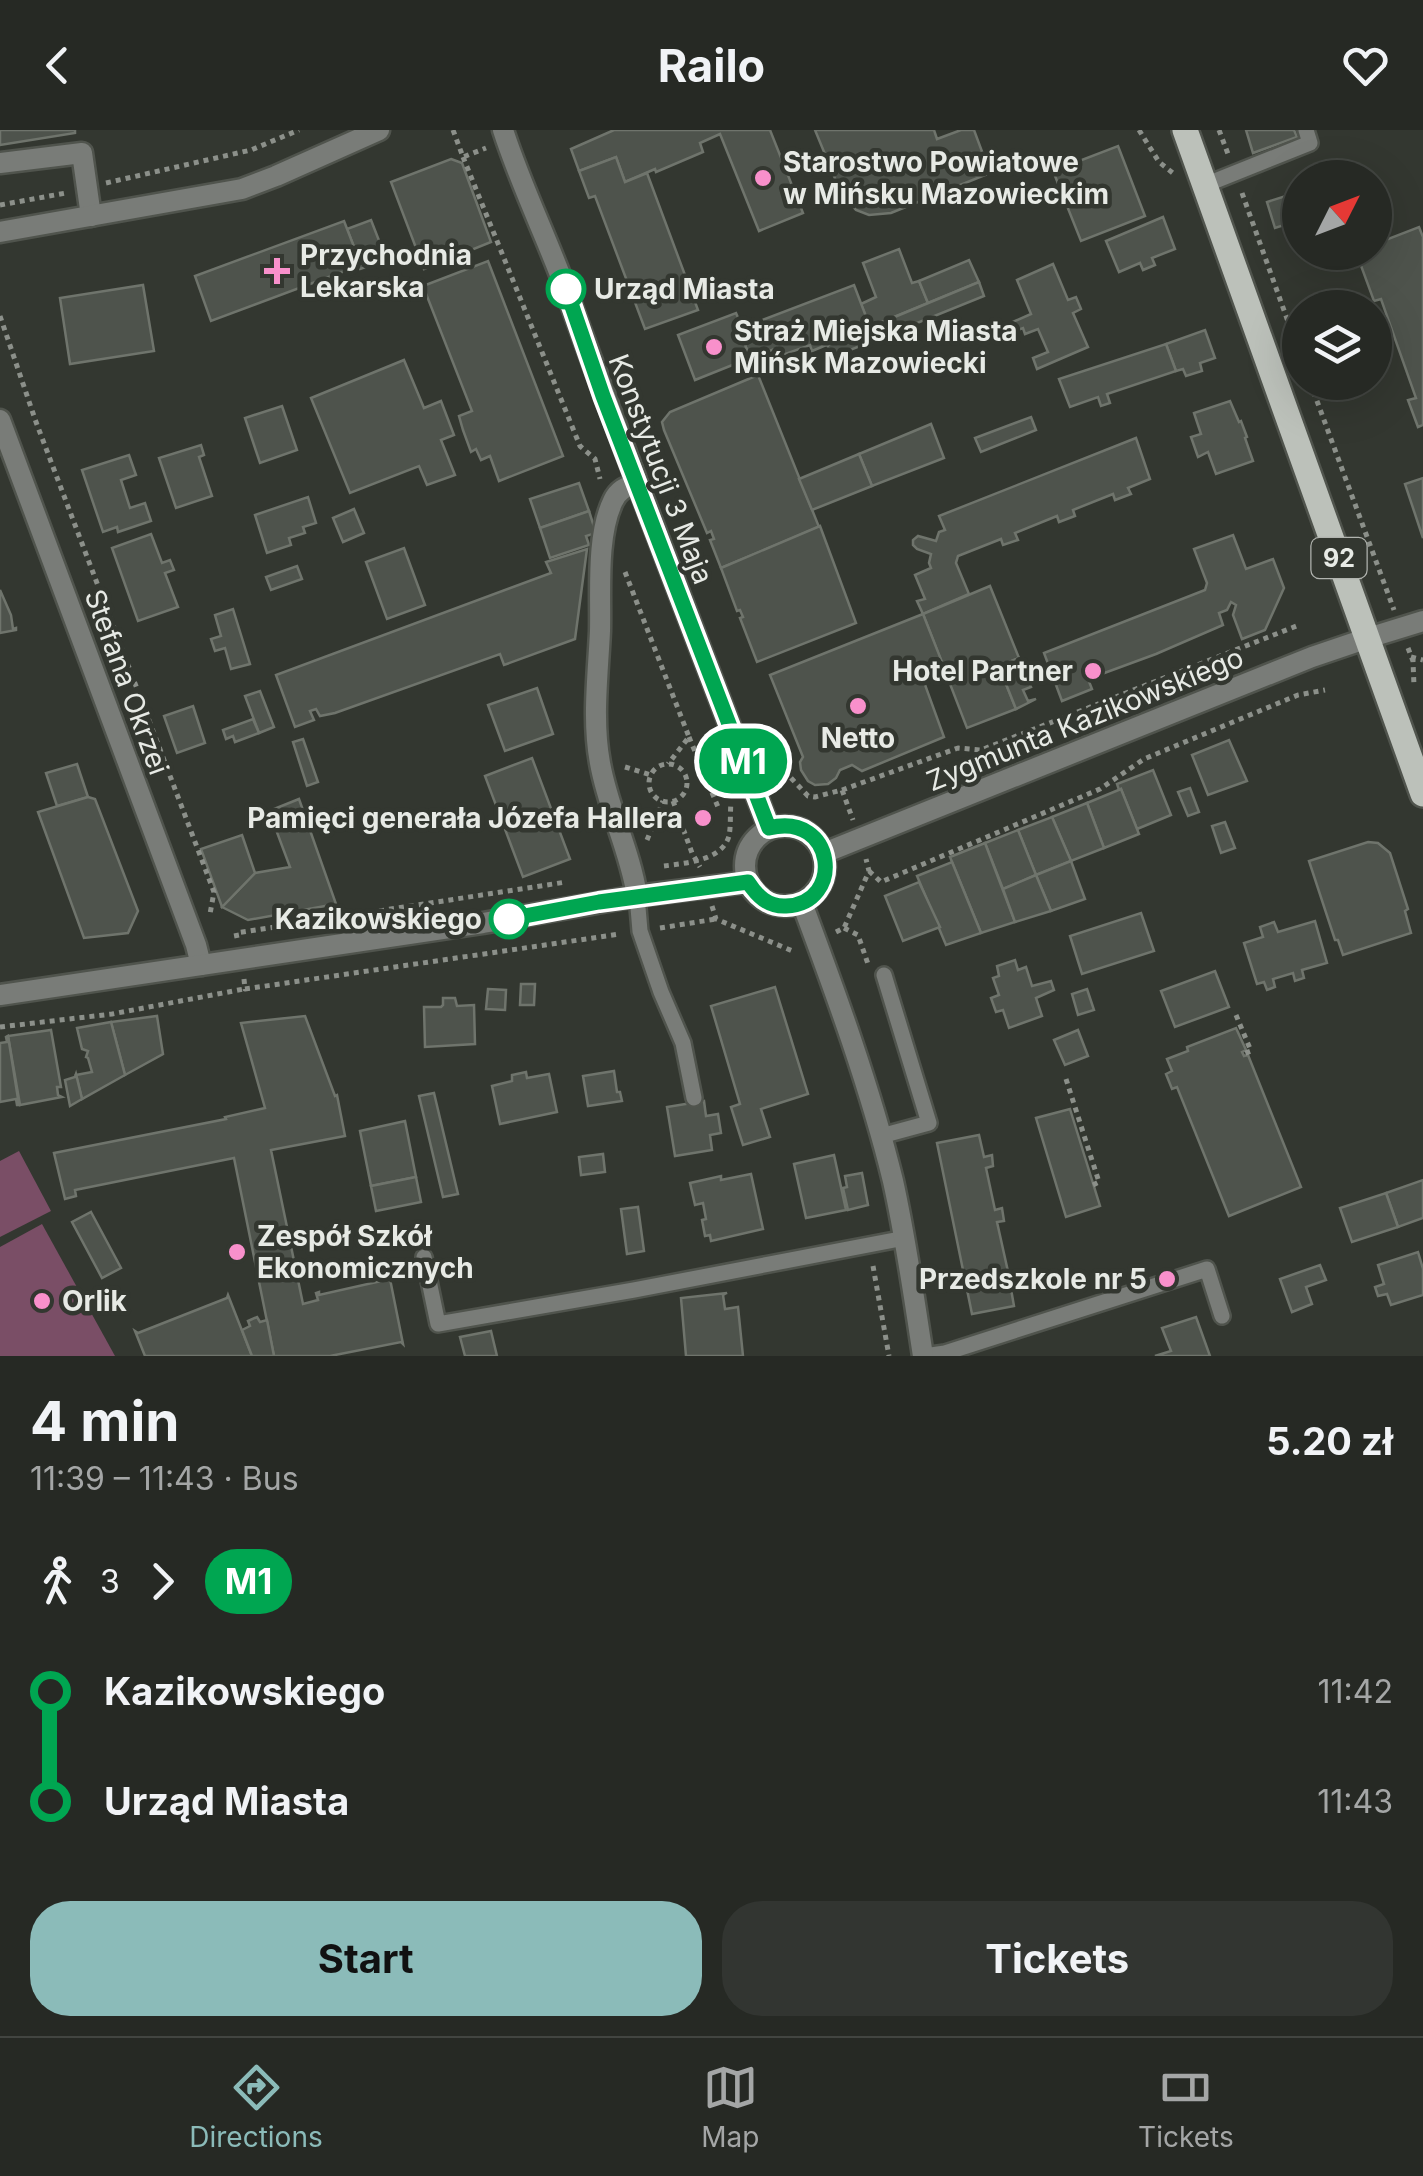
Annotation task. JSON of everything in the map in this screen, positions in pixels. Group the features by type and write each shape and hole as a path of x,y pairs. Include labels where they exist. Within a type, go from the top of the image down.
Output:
{"main road":[{"name":"92","path":"1185,130 1423,794"}],"street":[{"path":"0,232 242,189 379,130"},
{"name":"Konstytucji 3 Maja","path":"504,135 769,828"},
{"path":"0,163 82,153 91,216"},
{"name":"Stefana Okrzei","path":"0,420 201,965"},
{"path":"636,483 622,489 608,514 602,564 597,736 605,787 634,872 637,896"},
{"name":"Zygmunta Kazikowskiego","path":"824,854 1312,656 1423,621"},
{"path":"781,825 806,830 816,838 824,854 825,874 820,886 802,903 777,906 755,893 748,882 745,870 750,845 769,828 781,825"},
{"path":"0,995 748,882"},
{"path":"802,903 835,990 881,1136 905,1238 924,1356"}],"lane":[{"path":"1205,185 1310,142 1306,130"},
{"path":"637,896 640,931 682,1044 694,1098"},
{"path":"881,1136 929,1123 884,975"},
{"path":"424,1258 438,1324 905,1238"},
{"path":"924,1356 944,1353 1207,1269 1222,1316"}],"path":[{"path":"0,205 251,150 299,130"},
{"path":"452,130 580,446 596,458 608,514"},
{"path":"1139,130 1159,162"},
{"path":"1220,130 1282,305"},
{"path":"463,158 504,135"},
{"path":"0,316 36,422 214,892 210,917"},
{"path":"1317,400 1392,605"},
{"path":"623,566 718,807"},
{"path":"842,790 958,748 981,750 1299,625"},
{"path":"1418,699 1411,655 1423,660"},
{"path":"870,871 881,882 1100,789 1144,759 1298,696 1325,690"},
{"path":"668,764 679,768 687,782 684,793 673,801 663,801 653,794 650,782 654,771 668,764 689,737"},
{"path":"634,872 663,801"},
{"path":"673,801 707,888"},
{"path":"634,872 713,854 728,840 730,802"},
{"path":"0,1027 112,1014 245,989"},
{"path":"1236,1015 1251,1051 1243,1054"},
{"path":"1066,1080 1099,1182 1093,1185"},
{"path":"869,1244 889,1356"}],"shaded area":[{"path":"19,1151 51,1211 0,1237 0,1161"},
{"name":"Orlik","path":"42,1224 115,1356 0,1356 0,1247"}],"building":[{"path":"0,130 75,130 75,133 0,145"},
{"name":"Starostwo Powiatowe w Mińsku Mazowieckim","path":"614,130 770,130 803,213 759,231 720,134 700,143 703,152 625,182 616,157 579,171 571,149"},
{"path":"815,130 934,130 937,139 961,130 974,130 990,173 891,213 869,215 856,210 841,193"},
{"path":"1246,130 1294,130 1297,137 1253,153"},
{"path":"1118,146 1145,216 1081,241 1053,171"},
{"path":"616,157 625,182 647,173 698,310 645,329 595,196 589,198 579,171"},
{"path":"451,159 462,163 491,242 424,269 391,182"},
{"path":"1282,197 1282,226 1275,228 1267,202"},
{"path":"1163,217 1175,249 1152,258 1155,265 1143,270 1140,263 1119,272 1106,241"},
{"path":"371,220 385,256 360,269 347,229"},
{"name":"Przychodnia Lekarska","path":"344,221 361,265 211,321 195,276"},
{"path":"1419,227 1423,237 1423,425 1418,427 1408,400 1416,398 1392,330 1392,290 1370,290 1363,270 1392,270 1392,237"},
{"path":"899,249 912,283 919,281 928,303 870,327 861,304 876,297 863,263"},
{"path":"969,260 979,282 928,303 919,281"},
{"path":"488,261 563,456 499,481 490,456 481,460 476,449 471,452 459,416 472,411 423,286"},
{"path":"1053,264 1068,300 1076,297 1081,309 1073,313 1088,347 1037,369 1033,358 1048,352 1038,329 1025,334 1023,328 1012,332 1008,324 1031,314 1017,280"},
{"path":"979,282 984,296 833,357 827,345"},
{"path":"143,285 154,351 70,364 60,298"},
{"path":"854,285 870,327 812,351 810,345 780,356 777,348 750,358 739,329"},
{"name":"Straż Miejska Miasta Mińsk Mazowiecki","path":"736,313 750,358 695,380 678,335"},
{"path":"1205,330 1215,358 1200,363 1202,371 1186,376 1183,369 1176,371 1166,344"},
{"path":"1166,344 1176,371 1107,394 1110,403 1101,406 1098,397 1070,407 1059,379"},
{"path":"404,360 424,408 441,401 454,435 441,440 455,475 427,485 419,466 350,493 311,398"},
{"path":"758,375 819,527 721,568 710,540 714,539 711,531 707,533 662,422 670,412"},
{"path":"1230,401 1241,421 1253,461 1216,474 1208,452 1198,457 1191,437 1201,434 1194,413"},
{"path":"282,406 297,450 260,463 245,418"},
{"path":"1031,417 1036,430 981,452 975,438"},
{"path":"931,424 944,458 872,486 859,454"},
{"path":"1136,438 1150,479 1128,488 1131,494 1115,500 1113,494 1073,510 1075,516 1059,522 1057,516 1015,533 1018,540 1003,545 1001,539 958,556 956,563 969,594 923,614 917,601 925,599 915,575 931,568 931,554 917,549 913,540 918,536 936,541 939,532 945,530 939,516"},
{"path":"201,445 204,455 199,457 212,496 176,508 159,458"},
{"path":"859,454 872,486 812,510 799,479"},
{"path":"129,455 136,475 121,480 130,508 145,503 151,521 118,532 117,527 103,532 82,470"},
{"path":"1423,478 1423,538 1405,484"},
{"path":"579,483 589,511 540,528 530,499"},
{"path":"308,497 316,523 303,527 305,533 289,538 291,545 267,553 255,515"},
{"path":"354,509 364,533 343,542 333,518"},
{"path":"589,511 596,533 586,536 589,545 550,558 540,528"},
{"path":"820,526 856,623 757,662 740,618 743,617 737,611 721,568"},
{"path":"151,534 162,563 170,560 174,570 165,573 178,607 138,621 112,548"},
{"path":"1233,535 1246,569 1273,559 1284,588 1265,630 1242,639 1233,615 1236,605 1231,602 1227,610 1219,613 1223,625 1088,679 1092,689 1062,701 1044,653 1205,590 1207,583 1194,549"},
{"path":"404,548 425,605 387,619 366,562"},
{"path":"587,549 575,639 504,665 500,654 335,713 320,716 316,709 310,711 314,720 295,727 276,675 551,573 546,562"},
{"path":"297,566 302,579 271,590 266,577"},
{"path":"990,586 1019,658 1009,662 1011,667 1000,669 1016,709 967,728 923,614"},
{"path":"0,590 13,629 16,630 0,633"},
{"path":"233,609 250,664 231,669 225,648 215,651 211,639 221,636 215,615"},
{"name":"Netto","path":"923,614 942,662 920,671 944,737 862,771 852,765 840,770 828,784 808,781 801,770 803,757 770,675"},
{"path":"1019,658 1031,687 1023,690 1028,701 1036,699 1016,709 1000,669 1011,667 1009,662"},
{"path":"537,688 553,734 505,751 488,705"},
{"path":"260,691 274,727 259,733 245,696"},
{"path":"193,706 205,743 177,753 164,716"},
{"path":"253,719 259,733 235,742 233,736 226,739 223,730"},
{"path":"303,739 318,782 307,786 293,742"},
{"path":"1229,740 1247,781 1208,795 1192,755"},
{"path":"532,758 570,859 523,877 485,776"},
{"path":"77,764 88,797 57,806 46,773"},
{"path":"1153,770 1171,815 1137,829 1117,784"},
{"path":"1190,788 1199,812 1188,816 1178,792"},
{"path":"1121,789 1139,834 1104,848 1087,803"},
{"path":"88,797 95,799 138,911 128,933 84,938 38,812"},
{"path":"299,799 336,904 248,920 222,907 255,873 290,867 269,811"},
{"path":"1087,803 1104,848 1071,861 1052,817"},
{"path":"1052,817 1071,861 1036,875 1018,830"},
{"path":"1225,822 1235,848 1221,853 1212,826"},
{"path":"1018,830 1036,875 1003,889 985,843"},
{"path":"242,835 255,873 222,907 201,849"},
{"path":"1368,842 1378,843 1390,853 1408,909 1405,911 1411,933 1343,955 1309,861"},
{"path":"985,843 1015,922 981,933 950,857"},
{"path":"1071,861 1085,899 1051,911 1036,875"},
{"path":"952,862 981,933 946,945 917,876"},
{"path":"1036,875 1051,911 1015,922 1003,889"},
{"path":"919,882 940,927 903,941 885,896"},
{"path":"1141,913 1154,951 1082,974 1070,936"},
{"path":"1315,921 1327,963 1302,970 1304,978 1295,981 1293,973 1273,979 1275,987 1267,990 1264,982 1257,984 1244,943 1263,937 1260,927 1274,922 1278,932"},
{"path":"1015,960 1018,970 1026,967 1032,986 1051,981 1054,990 1036,998 1042,1016 1009,1028 1003,1010 996,1012 991,998 999,995 993,978 999,976 997,966"},
{"path":"1215,971 1229,1007 1175,1027 1161,991"},
{"path":"521,984 535,984 534,1005 520,1005"},
{"path":"775,987 808,1094 761,1109 770,1137 743,1145 731,1107 740,1104 711,1006"},
{"path":"488,989 506,990 505,1010 486,1009"},
{"path":"1087,989 1094,1010 1078,1015 1072,994"},
{"path":"443,998 455,998 457,1006 474,1005 475,1044 425,1047 424,1007 441,1007"},
{"path":"157,1016 163,1054 125,1075 111,1022"},
{"path":"305,1016 337,1095 345,1136 271,1150 303,1304 318,1300 319,1292 390,1279 403,1344 330,1356 274,1356 234,1158 75,1190 76,1196 65,1199 54,1153 265,1108 241,1023"},
{"path":"111,1022 125,1075 82,1099 76,1075 92,1072 77,1028"},
{"path":"1236,1028 1246,1050 1242,1052 1248,1055 1301,1187 1229,1216 1177,1087 1172,1089 1166,1074 1172,1071 1167,1059"},
{"path":"51,1030 61,1087 57,1087 58,1095 62,1097 20,1105 8,1036"},
{"path":"1078,1030 1088,1056 1065,1065 1054,1040"},
{"path":"8,1036 19,1105 16,1099 0,1102 0,1043 7,1042"},
{"path":"614,1071 622,1101 588,1106 583,1076"},
{"path":"526,1072 527,1078 549,1074 557,1112 500,1124 492,1086"},
{"path":"76,1074 82,1099 70,1106 65,1080"},
{"path":"434,1093 458,1194 443,1197 419,1096"},
{"path":"704,1101 706,1116 718,1114 721,1133 710,1135 712,1150 675,1156 667,1107"},
{"path":"1070,1109 1100,1206 1066,1217 1036,1118"},
{"path":"405,1121 416,1177 371,1186 360,1131"},
{"path":"979,1135 984,1157 992,1155 993,1166 986,1168 995,1210 1002,1208 1004,1221 997,1222 1009,1276 1016,1275 1018,1288 1011,1289 1014,1306 972,1314 937,1143"},
{"path":"603,1154 605,1172 581,1175 579,1157"},
{"path":"834,1155 846,1210 806,1218 794,1164"},
{"path":"862,1173 868,1205 848,1210 843,1188 847,1187 845,1176"},
{"path":"751,1174 763,1229 711,1241 710,1235 705,1236 703,1203 695,1205 690,1183"},
{"path":"416,1177 421,1202 376,1211 371,1186"},
{"path":"1423,1180 1423,1218 1398,1227 1386,1193"},
{"path":"1386,1193 1398,1227 1352,1242 1340,1208"},
{"path":"638,1207 644,1251 627,1254 621,1209"},
{"path":"91,1212 121,1268 102,1278 72,1222"},
{"path":"1418,1252 1423,1269 1423,1295 1391,1305 1387,1294 1378,1296 1375,1287 1384,1284 1378,1265"},
{"path":"1320,1265 1326,1280 1306,1287 1312,1304 1292,1312 1280,1279"},
{"path":"727,1293 723,1295 725,1309 738,1307 743,1356 686,1356 681,1298"},
{"path":"228,1295 252,1356 145,1356 135,1331"},
{"path":"257,1317 260,1322 267,1320 274,1356 252,1356 242,1330"},
{"path":"1196,1317 1210,1356 1155,1356 1171,1351 1162,1328"},
{"path":"491,1331 497,1356 465,1356 460,1337"}],"bus line":[{"name":"M1","path":"509,919 637,896 748,882 765,901 790,906 812,896 825,874 826,862 816,838 794,826 769,828 603,396 566,289"}],"place":[{"name":"Starostwo Powiatowe w Mińsku Mazowieckim","path":"763,178"},
{"name":"Przychodnia Lekarska","path":"277,271"},
{"name":"Urząd Miasta","path":"566,289"},
{"name":"Straż Miejska Miasta Mińsk Mazowiecki","path":"714,347"},
{"name":"Hotel Partner","path":"1093,671"},
{"name":"Netto","path":"858,706"},
{"name":"Pamięci generała Józefa Hallera","path":"703,818"},
{"name":"Kazikowskiego","path":"509,919"},
{"name":"Zespół Szkół Ekonomicznych","path":"237,1252"},
{"name":"Przedszkole nr 5","path":"1167,1279"},
{"name":"Orlik","path":"42,1301"}]}
